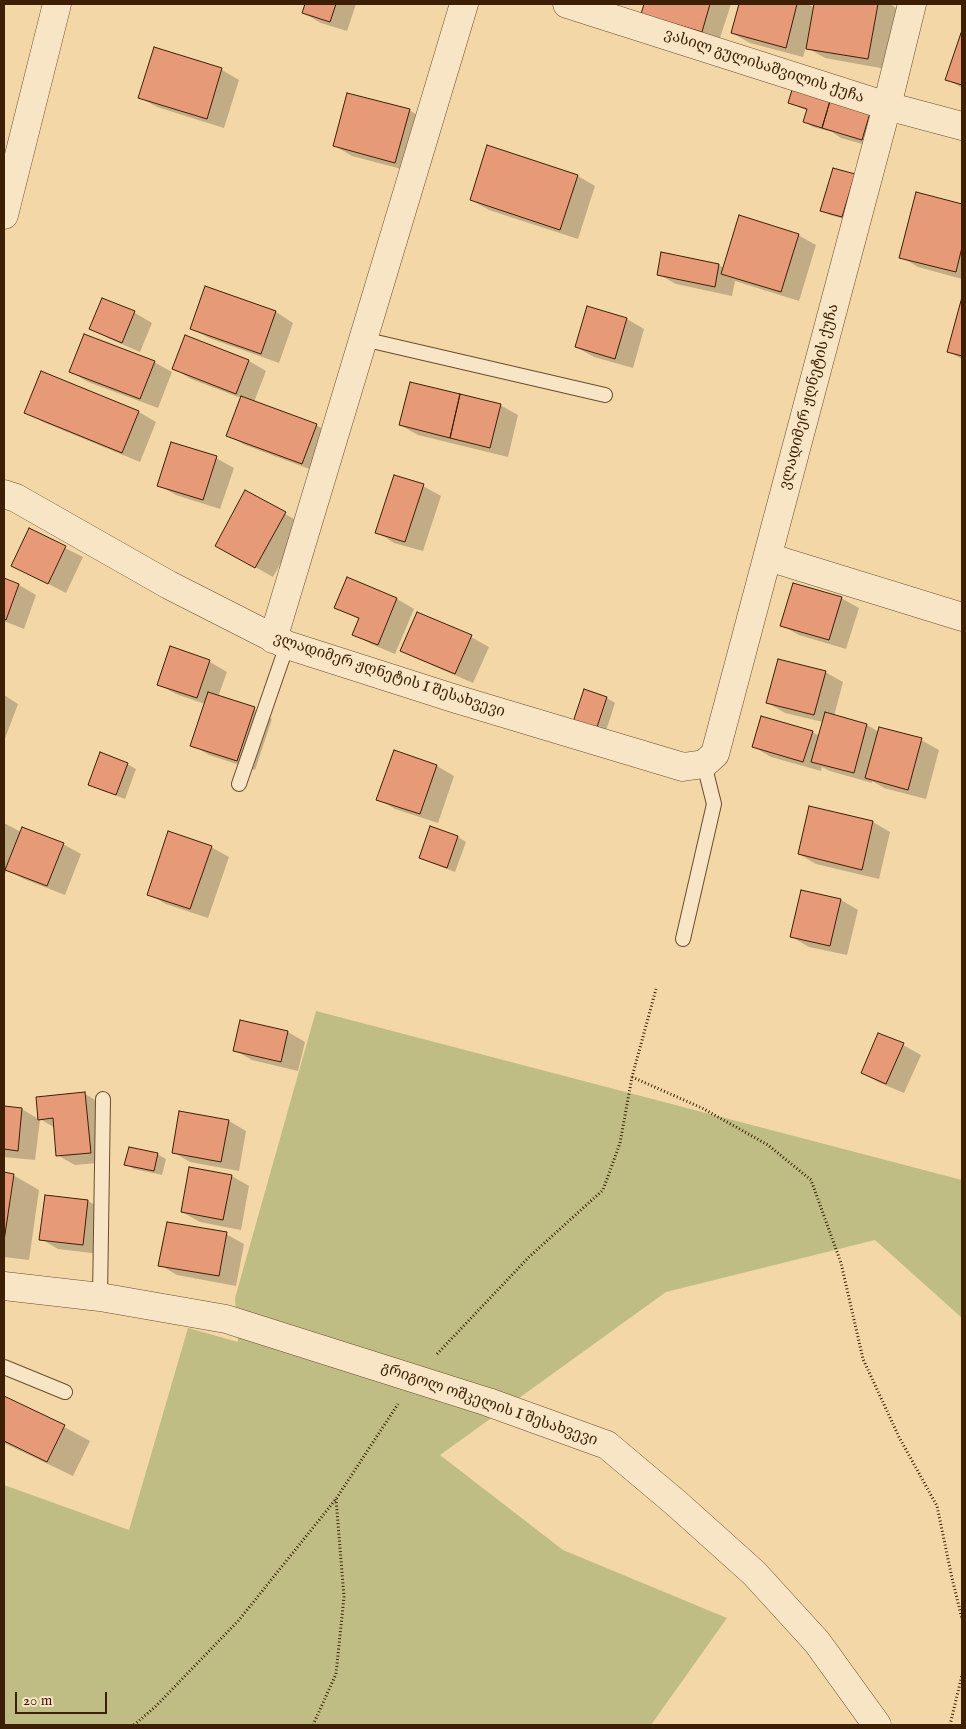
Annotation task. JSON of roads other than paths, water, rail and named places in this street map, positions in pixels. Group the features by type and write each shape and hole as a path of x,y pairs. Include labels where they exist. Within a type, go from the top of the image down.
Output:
{"street":[{"path":"4,215 57,4"},
{"path":"280,642 363,338 464,4"},
{"name":"ვასილ გულისაშვილის ქუჩა","path":"567,4 887,106 962,126"},
{"name":"ვლადიმერ ჟღნეტის ქუჩა","path":"694,765 715,754 887,106 912,4"},
{"name":"ვლადიმერ ჟღნეტის I შესახვევი","path":"4,494 16,498 169,585 280,642 456,699 694,765"},
{"path":"768,557 962,617"},
{"name":"გრიგოლ ოშკელის I შესახვევი","path":"4,1286 100,1297 226,1319 488,1402 607,1445 676,1503 754,1573 817,1642 877,1725"}],"lane":[{"path":"363,338 605,395"},
{"path":"239,784 280,642"},
{"path":"684,939 714,804 694,765"},
{"path":"100,1297 103,1099"},
{"path":"4,1367 65,1392"}]}
